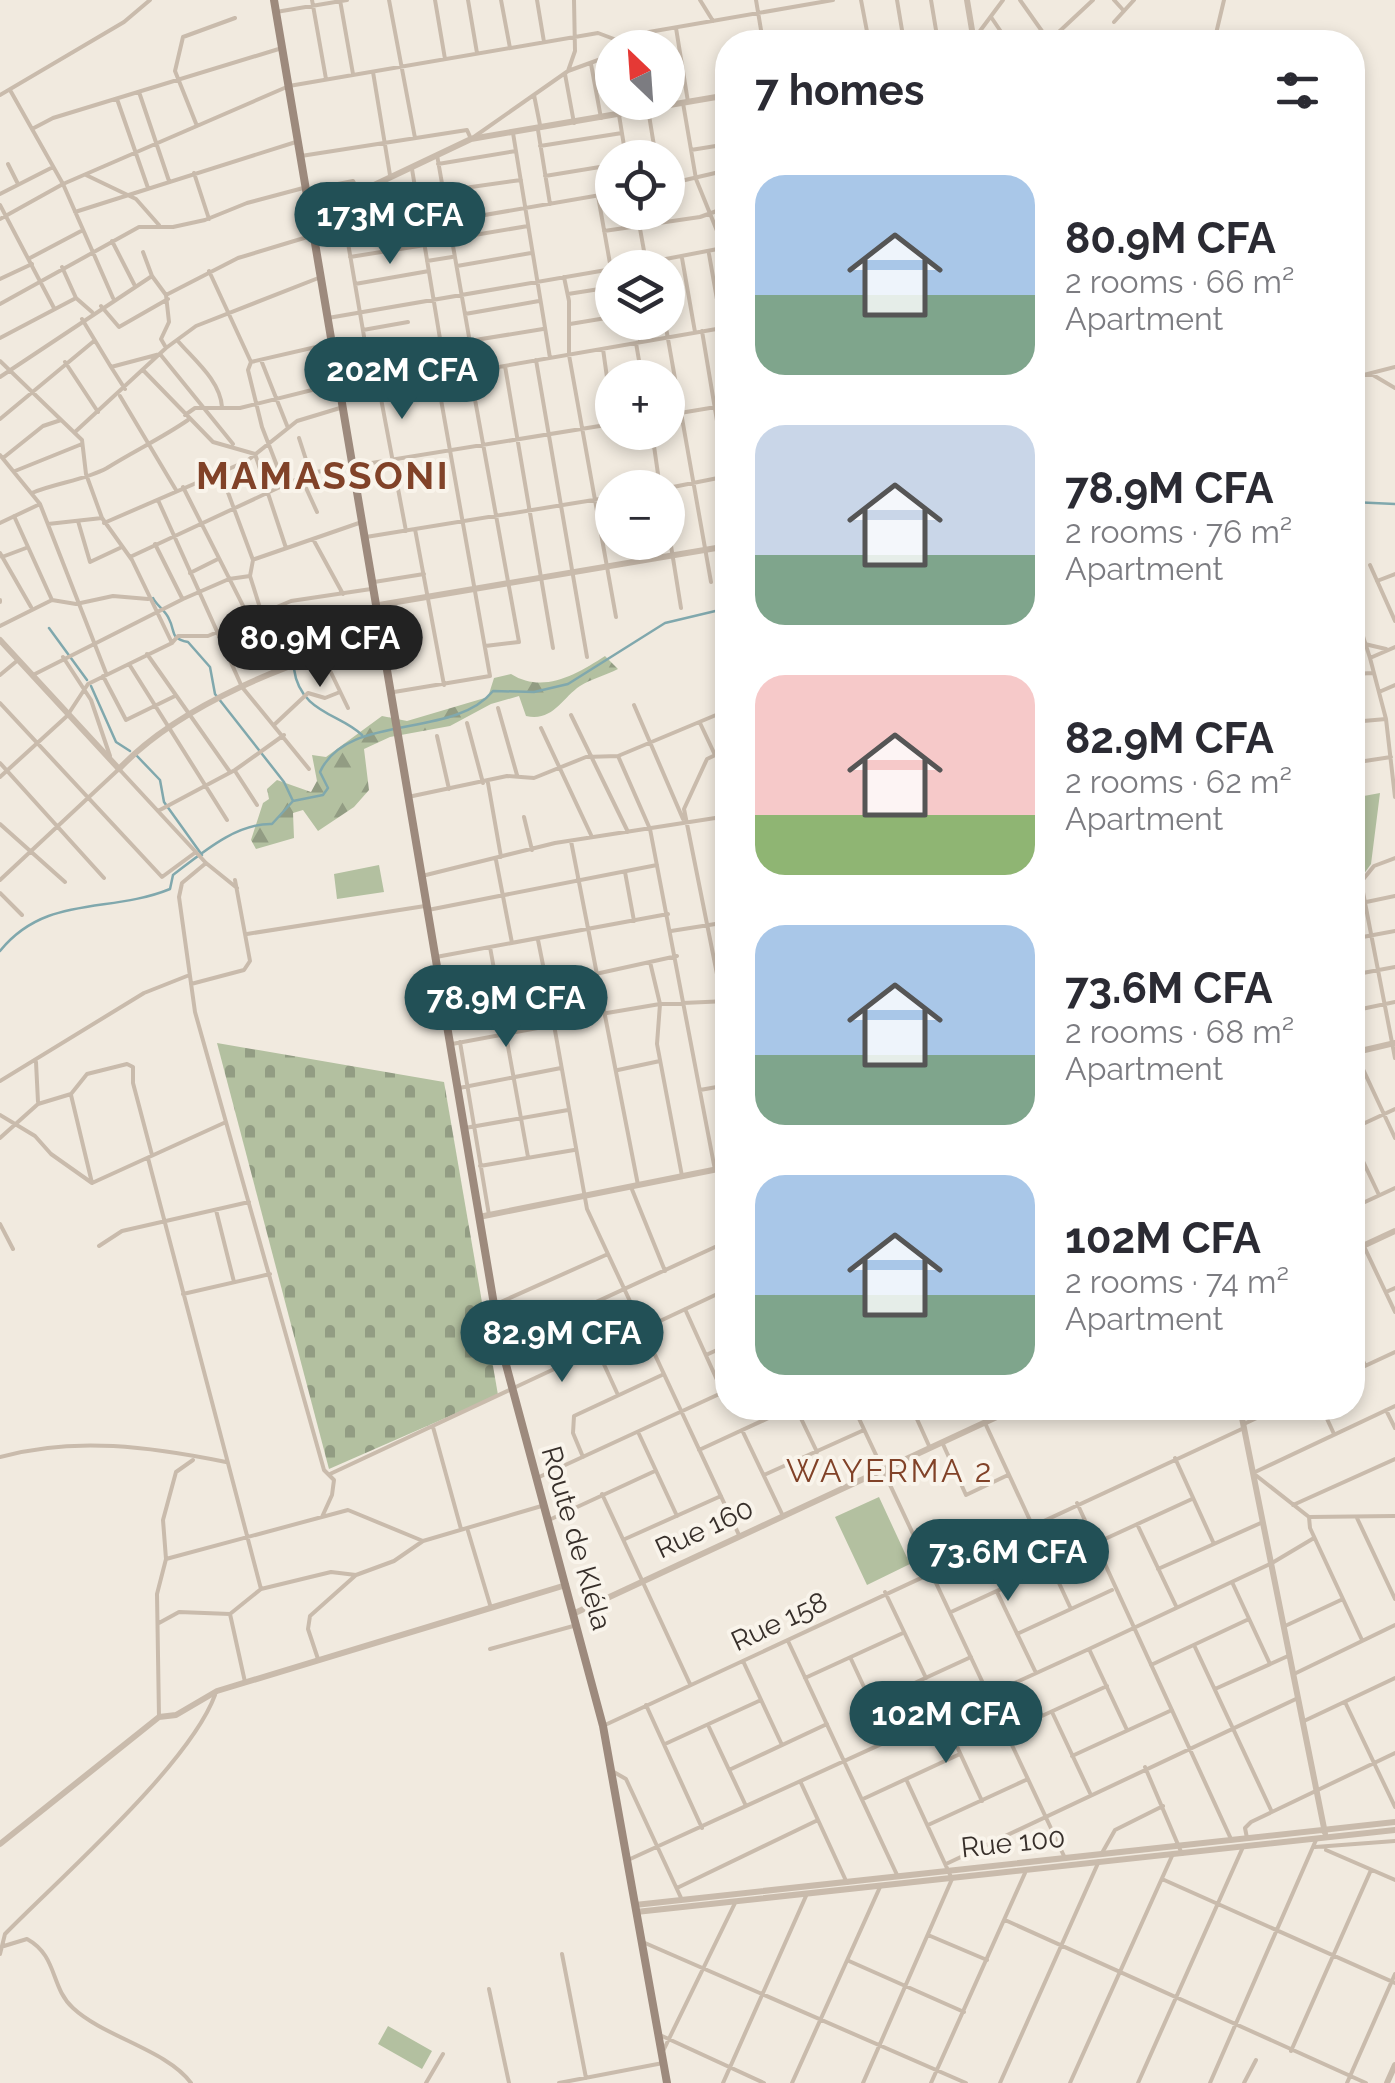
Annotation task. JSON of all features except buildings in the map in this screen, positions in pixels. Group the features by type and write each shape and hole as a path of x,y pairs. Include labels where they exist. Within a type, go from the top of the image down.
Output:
{"main road":[{"name":"Route de Kléla","path":"274,0 427,908 456,1043 501,1346 603,1726 667,2083"}],"street":[{"path":"0,96 124,22 150,0"},
{"path":"276,12 343,0 353,75"},
{"path":"389,0 415,138"},
{"path":"435,0 445,59"},
{"path":"468,0 477,53"},
{"path":"502,0 510,48"},
{"path":"537,0 544,42"},
{"path":"574,0 574,37 567,73 574,123"},
{"path":"700,0 713,21"},
{"path":"756,0 761,30"},
{"path":"666,30 833,0"},
{"path":"861,0 866,30"},
{"path":"897,0 902,30"},
{"path":"930,0 936,30"},
{"path":"967,0 972,30"},
{"path":"981,30 1002,0"},
{"path":"1020,0 1041,30"},
{"path":"1062,30 1093,0"},
{"path":"1114,0 1124,11"},
{"path":"1114,22 1134,0"},
{"path":"1217,30 1224,0"},
{"path":"312,3 326,80"},
{"path":"991,16 1000,30"},
{"path":"198,126 175,67 183,37 235,18"},
{"path":"3,218 63,184 289,86 595,34"},
{"path":"32,130 282,48"},
{"path":"438,160 567,73 595,62"},
{"path":"591,64 595,86"},
{"path":"373,72 390,179"},
{"path":"10,90 63,184 113,298"},
{"path":"139,92 169,181"},
{"path":"534,95 550,204"},
{"path":"715,97 685,102 696,180 715,225"},
{"path":"118,99 148,188"},
{"path":"471,138 595,119"},
{"path":"620,120 623,140"},
{"path":"302,156 467,130 471,138"},
{"path":"540,146 622,132"},
{"path":"513,133 550,358"},
{"path":"75,212 299,141"},
{"path":"691,150 715,146"},
{"path":"311,216 438,160 516,152"},
{"path":"438,160 519,642 485,646"},
{"path":"8,164 18,184"},
{"path":"0,194 53,166"},
{"path":"545,176 595,168"},
{"path":"412,169 446,376"},
{"path":"194,173 208,219"},
{"path":"85,174 128,195 159,225"},
{"path":"685,182 715,174"},
{"path":"443,191 521,180"},
{"path":"318,188 353,181 366,207 416,197"},
{"path":"0,304 139,227 172,228 208,219 246,202 307,187"},
{"path":"101,306 119,327 208,271 315,240 595,196"},
{"path":"341,202 368,359 406,531"},
{"path":"0,205 3,218 54,308"},
{"path":"685,218 715,211"},
{"path":"451,238 528,226"},
{"path":"0,279 84,230"},
{"path":"609,250 604,231 611,230"},
{"path":"112,241 134,284"},
{"path":"350,257 425,244"},
{"path":"685,256 715,250"},
{"path":"143,252 152,276 167,297 169,322 161,338 166,348"},
{"path":"709,252 715,280"},
{"path":"456,266 533,253"},
{"path":"428,261 454,256"},
{"path":"62,267 76,298 92,312"},
{"path":"208,271 251,362 248,370 256,404 284,484"},
{"path":"355,284 429,271"},
{"path":"328,318 595,271"},
{"path":"685,274 695,332"},
{"path":"0,376 82,318 152,276"},
{"path":"74,432 177,340 228,312 321,277"},
{"path":"366,537 595,500 569,355 564,277"},
{"path":"568,294 595,290"},
{"path":"0,338 76,298"},
{"path":"464,314 540,301"},
{"path":"82,318 125,389"},
{"path":"570,324 595,320"},
{"path":"363,330 408,322"},
{"path":"469,341 544,328"},
{"path":"685,333 715,329"},
{"path":"685,412 715,408 702,331"},
{"path":"177,340 210,378 222,407"},
{"path":"342,394 648,340"},
{"path":"0,419 94,341"},
{"path":"638,342 640,360"},
{"path":"251,362 332,343"},
{"path":"368,359 441,346"},
{"path":"603,348 605,360"},
{"path":"111,368 160,354"},
{"path":"160,354 234,445"},
{"path":"262,360 288,428"},
{"path":"536,360 587,657"},
{"path":"0,361 82,444 86,474 103,521 130,557 149,599 161,612 175,640"},
{"path":"65,362 98,412"},
{"path":"504,366 553,648"},
{"path":"1365,375 1395,367"},
{"path":"143,370 212,442 234,445 255,454 286,548"},
{"path":"1365,376 1373,375 1395,388"},
{"path":"392,692 490,676 438,377"},
{"path":"32,494 153,444 204,407 256,404 340,383"},
{"path":"119,394 153,444 176,490"},
{"path":"48,524 103,521 158,500 255,454 288,428 344,407"},
{"path":"61,420 44,426 1,456 40,504 124,720 175,696"},
{"path":"130,557 310,473 595,427"},
{"path":"685,430 712,582"},
{"path":"300,438 310,473"},
{"path":"15,472 82,444"},
{"path":"220,471 253,560 250,576 261,611"},
{"path":"301,477 317,512"},
{"path":"685,484 715,479"},
{"path":"183,487 275,669"},
{"path":"158,500 242,687 309,769"},
{"path":"0,522 40,504"},
{"path":"14,516 52,600"},
{"path":"78,521 90,562 122,547"},
{"path":"253,560 364,521"},
{"path":"416,529 444,685"},
{"path":"314,539 343,594"},
{"path":"155,544 183,599"},
{"path":"28,547 1,555 30,608"},
{"path":"685,553 715,548"},
{"path":"190,573 218,559"},
{"path":"606,560 616,617"},
{"path":"378,606 644,560"},
{"path":"673,560 681,608"},
{"path":"1370,565 1395,621"},
{"path":"0,777 67,716 84,691 104,675 175,640 217,632 261,611 424,574"},
{"path":"1378,581 1395,574"},
{"path":"32,676 183,599 228,579 250,576"},
{"path":"0,626 52,600 76,604 113,596 149,599"},
{"path":"0,640 206,864 237,888"},
{"path":"0,880 139,748 167,730 275,669 384,641"},
{"path":"1365,641 1388,650"},
{"path":"1365,644 1386,719 1395,797"},
{"path":"1370,658 1395,647"},
{"path":"147,654 189,718 257,805"},
{"path":"66,656 112,761"},
{"path":"322,656 348,708"},
{"path":"0,675 18,660"},
{"path":"129,664 152,707 227,820"},
{"path":"1365,673 1373,672"},
{"path":"1379,692 1395,686"},
{"path":"275,724 308,693 324,698 340,692"},
{"path":"0,703 162,878 196,852"},
{"path":"634,705 685,823"},
{"path":"498,708 518,777"},
{"path":"571,716 628,832"},
{"path":"408,797 518,777 534,778 591,757 618,756 715,716"},
{"path":"1365,721 1386,719"},
{"path":"467,723 486,783 512,943"},
{"path":"700,724 715,753"},
{"path":"541,728 593,838"},
{"path":"1388,732 1395,731"},
{"path":"158,811 232,771 284,735"},
{"path":"437,736 449,789"},
{"path":"715,755 707,759 684,809 715,962"},
{"path":"569,1110 469,1128 480,1166 484,1216 715,1170 650,829 618,756"},
{"path":"1365,760 1391,757"},
{"path":"0,763 104,878"},
{"path":"524,816 532,850"},
{"path":"422,876 571,841 715,818"},
{"path":"0,824 65,882"},
{"path":"571,841 608,1014 634,1186 665,1270"},
{"path":"1365,877 1374,866 1395,858"},
{"path":"206,864 182,884 179,898 190,984 324,1470 330,1474"},
{"path":"247,934 427,908 657,865"},
{"path":"624,872 634,920"},
{"path":"190,984 246,969 250,961 236,880"},
{"path":"0,893 22,915"},
{"path":"1365,902 1395,896"},
{"path":"1365,908 1395,1058"},
{"path":"436,957 668,914"},
{"path":"671,931 715,924"},
{"path":"1365,937 1395,931"},
{"path":"444,998 546,980 538,938"},
{"path":"490,948 528,1157"},
{"path":"600,973 677,956"},
{"path":"650,962 660,1004 660,1061 682,1176"},
{"path":"1365,972 1395,967"},
{"path":"0,1081 144,994 190,975"},
{"path":"608,1014 660,1004 715,1002"},
{"path":"1365,1007 1395,1002"},
{"path":"456,1043 554,1025 584,1197 740,1536"},
{"path":"1365,1050 1392,1044"},
{"path":"618,1070 660,1061"},
{"path":"36,1062 38,1104"},
{"path":"0,1138 12,1123 38,1104 71,1094 86,1074 127,1064 133,1067 133,1084 164,1223 261,1588"},
{"path":"463,1087 561,1068"},
{"path":"1365,1075 1395,1138"},
{"path":"700,1090 715,1087"},
{"path":"71,1094 92,1183"},
{"path":"1365,1123 1395,1109"},
{"path":"0,1115 35,1136 51,1154 92,1183"},
{"path":"92,1183 226,1122"},
{"path":"480,1166 575,1150"},
{"path":"1365,1167 1378,1196"},
{"path":"1365,1202 1395,1188"},
{"path":"99,1246 122,1231 250,1202"},
{"path":"216,1210 234,1282"},
{"path":"0,1224 13,1249"},
{"path":"1365,1246 1395,1231"},
{"path":"501,1346 715,1247"},
{"path":"1365,1248 1395,1312"},
{"path":"494,1305 608,1254"},
{"path":"183,1294 270,1274"},
{"path":"1386,1292 1395,1288"},
{"path":"642,1328 715,1295"},
{"path":"684,1309 715,1372"},
{"path":"579,1310 618,1395"},
{"path":"330,1474 597,1349"},
{"path":"706,1355 715,1351"},
{"path":"1365,1366 1395,1352"},
{"path":"583,1457 572,1433 574,1416 663,1374"},
{"path":"536,1478 715,1396"},
{"path":"1365,1420 1395,1406"},
{"path":"1386,1410 1395,1428"},
{"path":"698,1450 765,1420"},
{"path":"799,1420 816,1452"},
{"path":"859,1420 1067,1862"},
{"path":"917,1420 930,1448"},
{"name":"Rue 160","path":"575,1613 989,1420"},
{"path":"1210,2083 1320,1834 1316,1790 1243,1420"},
{"name":"Rue 158","path":"603,1726 1255,1420"},
{"path":"1328,1420 1334,1434"},
{"path":"1253,1472 1364,1420"},
{"path":"985,1422 1071,1610"},
{"path":"432,1428 491,1608"},
{"path":"742,1430 783,1516"},
{"path":"764,1476 864,1430"},
{"path":"638,1432 677,1516"},
{"path":"942,1442 966,1495 1010,1475"},
{"path":"0,1457 39,1447 155,1447 193,1460 228,1463"},
{"path":"1175,1458 1214,1544"},
{"path":"1293,1505 1395,1459"},
{"path":"159,1717 157,1594 166,1559 163,1520 176,1472 193,1460"},
{"path":"549,1520 655,1470"},
{"path":"1253,1472 1310,1516 1395,1516"},
{"path":"322,1517 332,1495 330,1474"},
{"path":"602,1494 690,1684"},
{"path":"623,1540 721,1496"},
{"path":"1094,1544 1192,1498"},
{"path":"1077,1503 1231,1840"},
{"path":"318,1660 308,1629 310,1616 356,1575 394,1561 423,1541 545,1505"},
{"path":"166,1559 348,1510 423,1541"},
{"path":"1310,1516 1314,1538 1362,1640"},
{"path":"1356,1516 1395,1599"},
{"path":"1158,1569 1264,1522"},
{"path":"1137,1524 1177,1607"},
{"path":"628,1860 1232,1582 1314,1538"},
{"path":"951,1612 1051,1566"},
{"path":"159,1623 179,1612 230,1614 261,1588 331,1572 356,1575"},
{"path":"1232,1582 1270,1664"},
{"path":"0,1844 159,1717 176,1715 217,1691 567,1584"},
{"path":"1017,1634 1114,1588"},
{"path":"997,1591 1036,1673"},
{"path":"885,1592 926,1679"},
{"path":"1285,1626 1343,1599"},
{"path":"230,1614 246,1682"},
{"path":"1150,1665 1249,1619"},
{"path":"490,1649 578,1624"},
{"path":"1294,1674 1395,1625"},
{"path":"805,1678 903,1633"},
{"path":"788,1640 898,1877"},
{"path":"1194,1645 1271,1810"},
{"path":"1089,1649 1127,1730"},
{"path":"1215,1689 1290,1655"},
{"path":"871,1703 972,1657"},
{"path":"850,1658 889,1741"},
{"path":"743,1661 782,1745"},
{"path":"1302,1722 1395,1678"},
{"path":"1007,1732 1106,1686"},
{"path":"1,1950 5,1934 148,1788 208,1714 217,1691"},
{"path":"863,2083 928,1935 949,1872 1044,1814 1298,1698"},
{"path":"664,1745 761,1700"},
{"path":"1345,1702 1395,1807"},
{"path":"646,1705 702,1828"},
{"path":"1072,1756 1172,1710"},
{"path":"1052,1712 1090,1793"},
{"path":"942,1716 982,1800"},
{"path":"708,1724 747,1808"},
{"path":"729,1770 827,1724"},
{"path":"1247,1838 1245,1828 1271,1810 1395,1753"},
{"path":"863,1800 960,1754"},
{"path":"1070,2083 1177,1850 1145,1767"},
{"path":"611,1771 626,1779 682,1900"},
{"path":"928,1826 1028,1779"},
{"path":"906,1780 949,1872"},
{"path":"800,1783 847,1883"},
{"path":"1000,2083 1115,1830 1163,1806"},
{"path":"677,1888 818,1820"},
{"path":"636,1909 736,1901 806,1890 880,1887 949,1872 1026,1870 1100,1858 1244,1846 1395,1822"},
{"path":"1177,1850 1247,1838 1395,1830"},
{"path":"1314,1847 1395,1841"},
{"path":"1138,2083 1244,1846"},
{"path":"1322,1848 1395,1880"},
{"name":"Rue 100","path":"636,1909 682,1900 1067,1862"},
{"path":"931,2083 1026,1870"},
{"path":"1291,2051 1371,1870"},
{"path":"1162,1879 1393,1982"},
{"path":"792,2083 880,1887"},
{"path":"723,2083 806,1890"},
{"path":"559,2083 662,2058 736,1901"},
{"path":"1004,1920 1366,2083"},
{"path":"928,1935 987,1960"},
{"path":"1,1950 27,1939 36,1944 48,1955 58,1984 73,2008 192,2083"},
{"path":"641,1941 966,2083"},
{"path":"562,1954 586,2078"},
{"path":"847,1960 964,2012"},
{"path":"1347,2083 1395,1974"},
{"path":"489,1989 509,2083"},
{"path":"657,2035 764,2083"},
{"path":"426,2083 443,2054"},
{"path":"1244,2083 1256,2060"},
{"path":"1387,2083 1395,2064"}],"green space":[{"path":"605,656 618,669 580,686 543,716 526,716 519,696 491,704 450,726 390,737 364,749 369,790 354,807 318,831 303,810 293,813 294,838 256,849 251,840 263,803 269,799 267,789 277,780 311,792 317,781 312,755 326,757 382,716 407,721 488,697 494,678 511,674 535,682 559,680"},
{"path":"1380,793 1371,864 1365,872 1365,796"},
{"path":"379,865 384,892 337,899 334,874"},
{"path":"217,1043 444,1082 498,1395 329,1469"},
{"path":"879,1497 910,1564 867,1585 835,1517"},
{"path":"388,2026 432,2051 422,2069 378,2044"}],"waterway":[{"path":"1365,503 1395,504"},
{"path":"153,598 168,616 175,636 188,642 210,667 215,694 284,782 293,801"},
{"path":"0,951 18,933 58,913 147,897 170,889 173,875 220,841 245,828 272,824 293,801 323,795 328,788 320,772 334,753 353,741 453,716 475,706 493,691 534,692 568,684 665,623 715,611"},
{"path":"278,615 294,660"},
{"path":"49,628 87,680"},
{"path":"294,669 298,684 313,704 362,735"},
{"path":"91,686 116,742 130,751"},
{"path":"137,756 160,780 164,802 202,855"}],"district":[{"name":"MAMASSONI","path":"323,476"},
{"name":"WAYERMA 2","path":"890,1471"}]}
